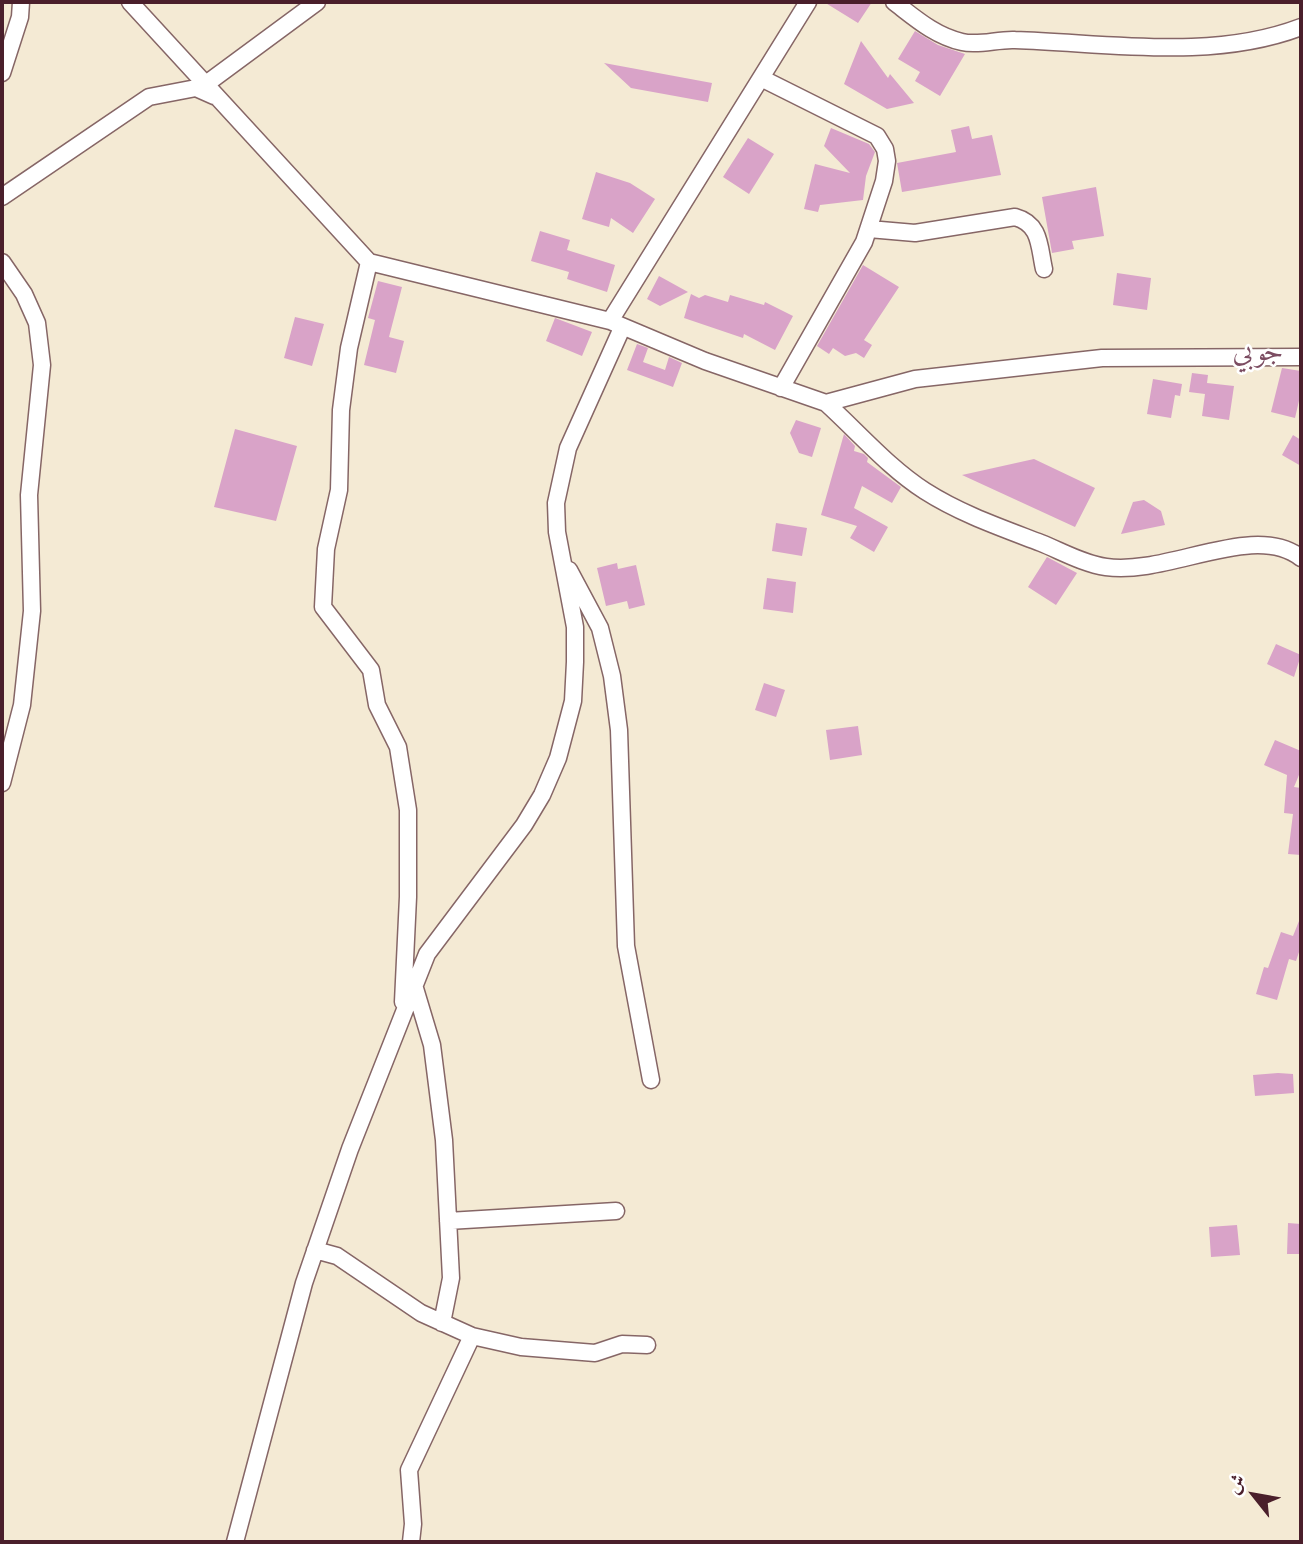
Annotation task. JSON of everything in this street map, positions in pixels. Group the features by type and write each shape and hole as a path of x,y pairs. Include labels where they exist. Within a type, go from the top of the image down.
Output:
{"street":[{"path":"2,73 20,17 21,2"},
{"path":"130,2 369,262 616,324 826,403 923,490 958,510 1103,567 1130,569 1158,566 1247,544 1269,544 1287,549 1301,558"},
{"path":"206,84 317,2"},
{"path":"235,1542 287,1339 315,1250 414,985 427,954 524,825 542,795 558,758 573,701 575,662 575,627 560,552 556,503 568,448 616,324 808,2"},
{"path":"894,2 931,30 965,43 1012,40 1135,47 1244,44 1301,27"},
{"path":"763,79 877,136 885,149 887,161 884,181 869,229 848,275 781,388"},
{"path":"2,197 149,97 196,88 220,99"},
{"path":"869,229 915,233 1015,217 1027,220 1036,230 1044,269"},
{"path":"2,262 24,294 37,323 42,365 29,495 32,611 22,705 2,782"},
{"path":"369,262 349,348 341,410 338,490 326,549 322,598 329,618 371,670 377,705 398,747 408,810 408,897 403,1014"},
{"path":"826,403 915,379 1102,358 1301,357"},
{"path":"560,552 600,628 612,676 620,730 626,947 651,1080"},
{"path":"414,985 432,1045 439,1093 451,1278 442,1323"},
{"path":"448,1221 617,1211"},
{"path":"315,1250 337,1256 421,1313 472,1336 521,1347 596,1353 622,1344 647,1345"},
{"path":"411,1542 413,1524 409,1470 472,1336"}],"building":[{"path":"824,2 872,2 858,23"},
{"path":"915,31 938,45 965,54 940,96 915,81 920,72 898,59"},
{"path":"861,41 888,78 890,74 914,103 887,109 844,84"},
{"path":"604,63 712,83 708,102 631,88"},
{"path":"969,126 972,139 992,135 1001,175 902,192 897,163 956,152 951,130"},
{"path":"831,128 869,144 875,152 866,176 863,200 820,205 818,212 804,209 815,164 850,173 824,146"},
{"path":"748,138 774,154 749,194 723,177"},
{"path":"596,172 630,183 655,199 633,233 611,218 609,227 582,219"},
{"path":"1096,187 1104,236 1072,241 1074,249 1052,253 1042,197"},
{"path":"540,231 570,240 567,250 615,265 607,292 567,279 569,272 531,261"},
{"path":"863,265 899,287 864,340 872,345 864,358 856,353 845,356 833,348 829,354 817,346"},
{"path":"1117,273 1151,278 1147,310 1113,305"},
{"path":"659,276 688,292 660,306 647,299"},
{"path":"378,281 402,287 389,337 404,341 396,373 364,365 375,320 368,318"},
{"path":"691,294 699,298 705,295 728,302 730,295 764,305 765,302 793,316 775,350 744,334 743,338 684,318"},
{"path":"295,317 324,324 312,366 284,358"},
{"path":"555,318 592,332 582,356 546,341"},
{"path":"637,344 648,348 643,362 665,370 669,357 682,363 673,387 627,370"},
{"path":"1282,368 1301,371 1301,392 1295,418 1271,412"},
{"path":"1192,373 1208,375 1207,383 1234,386 1229,420 1202,416 1205,394 1189,392"},
{"path":"1153,379 1182,384 1180,396 1175,395 1171,418 1147,414"},
{"path":"796,420 821,428 812,457 799,453 790,433"},
{"path":"235,429 297,446 276,521 214,507"},
{"path":"844,434 855,446 854,451 864,454 868,458 867,462 901,487 892,503 862,486 854,508 888,527 874,552 850,538 857,526 821,515"},
{"path":"1293,435 1301,440 1301,466 1282,455"},
{"path":"1034,459 1095,488 1075,527 962,475"},
{"path":"1144,500 1161,511 1165,525 1121,534 1133,502"},
{"path":"776,523 807,528 802,556 772,551"},
{"path":"1047,557 1077,573 1056,605 1028,587"},
{"path":"617,563 618,569 636,565 645,605 629,609 627,601 606,606 597,568"},
{"path":"767,578 796,582 793,613 763,609"},
{"path":"1276,644 1301,655 1294,677 1267,664"},
{"path":"764,683 785,690 776,717 755,710"},
{"path":"858,726 862,755 830,760 826,730"},
{"path":"1275,740 1301,751 1301,770 1294,787 1301,788 1301,855 1288,854 1293,814 1284,813 1287,775 1264,765"},
{"path":"1301,916 1301,946 1296,961 1289,959 1277,1000 1256,994 1264,967 1268,968 1281,932 1293,936"},
{"path":"1293,1074 1294,1093 1255,1096 1253,1075"},
{"path":"1288,1223 1301,1224 1301,1254 1287,1254"},
{"path":"1237,1225 1240,1255 1211,1257 1209,1227"}],"district":[{"name":"جوبي","path":"1258,354"}]}
